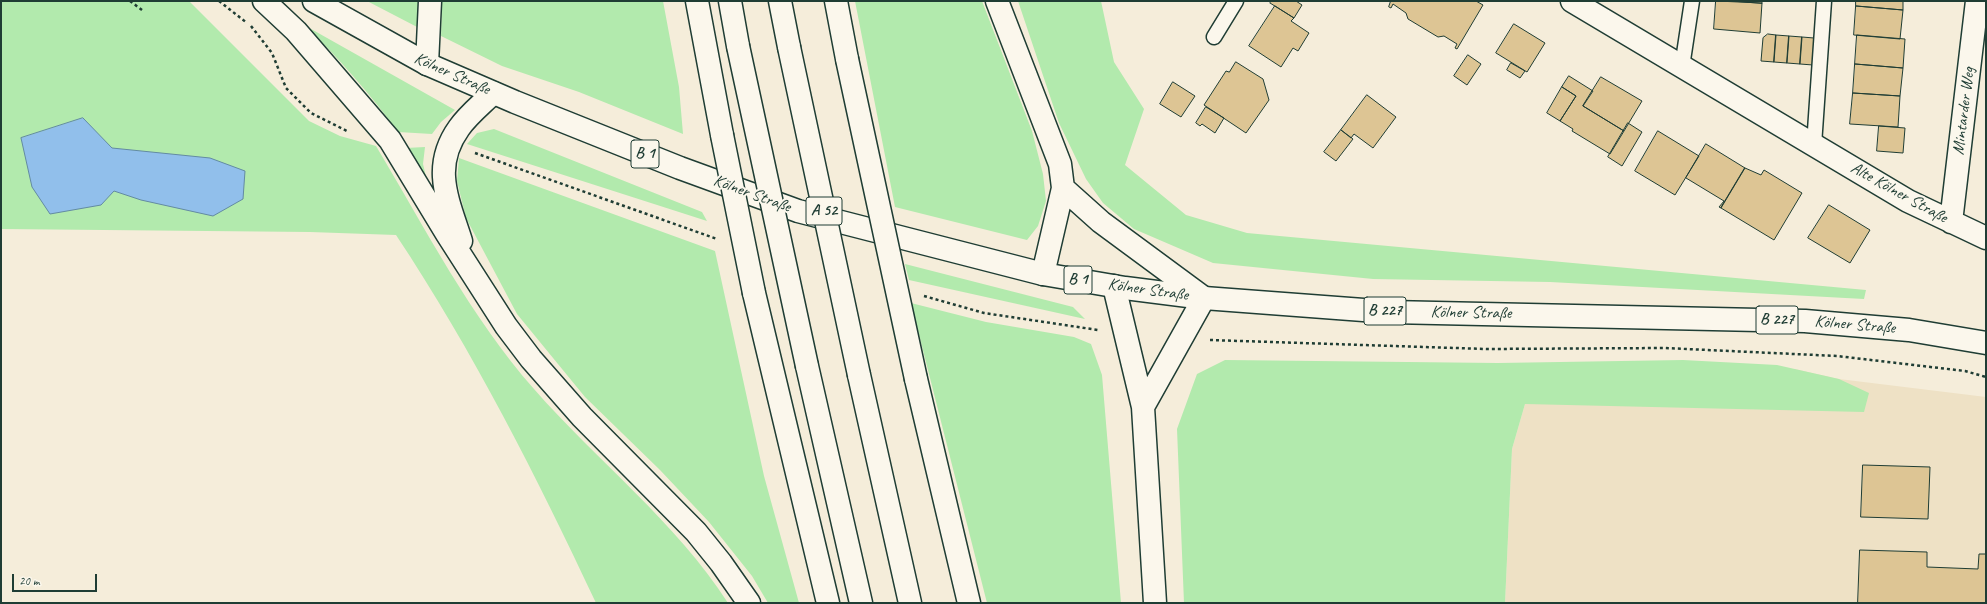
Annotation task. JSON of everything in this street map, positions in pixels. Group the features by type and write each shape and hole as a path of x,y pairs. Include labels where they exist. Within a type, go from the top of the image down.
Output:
{"main road":[{"path":"264,1 296,32 390,140 447,234 470,266 506,326 556,389 696,532 722,563 750,603"},
{"name":"Kölner Straße","path":"314,1 427,64 493,93 680,168 798,211 1043,274 1114,286 1204,298 1390,312 1805,321 1909,330 1986,343"},
{"path":"427,64 430,1"},
{"path":"697,1 754,293 828,603"},
{"path":"730,1 738,46 807,366 861,603"},
{"name":"A 52","path":"780,1 859,375 910,603"},
{"path":"836,1 847,59 916,379 969,603"},
{"path":"997,1 1060,164 1064,188 1043,274"},
{"name":"Alte Kölner Straße","path":"1572,1 1908,201 1986,238"},
{"name":"Mintarder Weg","path":"1951,222 1977,1"},
{"path":"470,266 444,187 444,160 449,144 460,127 493,93"},
{"path":"1064,188 1101,222 1204,298 1143,407"},
{"path":"1114,286 1143,407 1155,603"}],"lane":[{"path":"1214,37 1236,1"},
{"path":"1682,67 1692,1"},
{"path":"1814,145 1824,1"}],"path":[{"path":"130,1 142,10"}],"shaded area":[{"path":"1795,369 1839,379 1986,397 1986,603 1505,603 1512,449 1525,404"}],"green space":[{"path":"1,1 189,1 309,121 340,136 376,146 449,271 489,332 511,361 558,416 635,493 685,546 728,603 596,603 551,509 478,369 396,235 310,232 1,229"},
{"path":"367,1 421,1 419,28"},
{"path":"442,1 663,1 679,87 683,134 579,92 502,66 441,36"},
{"path":"855,1 982,1 1032,131 1043,174 1046,201 1038,226 1027,240 895,207"},
{"path":"1018,1 1101,1 1114,62 1144,109 1125,165 1186,215 1247,233 1866,290 1864,299 1550,282 1373,279 1213,263 1134,229 1103,203 1086,179 1059,123"},
{"path":"304,25 455,110 441,122 432,134 398,132 354,77"},
{"path":"494,129 702,212 707,221 467,144 477,133"},
{"path":"425,147 423,164 429,189 406,148"},
{"path":"459,158 715,251 764,476 799,603 768,603 752,576 709,522 660,470 585,397 517,314 466,218 457,181"},
{"path":"905,264 1073,307 1085,319 909,280"},
{"path":"911,303 986,322 1074,337 1091,344 1102,375 1121,603 987,603"},
{"path":"1225,360 1498,363 1683,360 1777,365 1839,379 1869,393 1864,412 1525,404 1512,449 1505,603 1184,603 1177,429 1197,374"}],"water":[{"path":"83,118 112,148 210,158 245,171 243,199 213,216 141,200 114,191 101,205 50,214 32,187 21,138"}],"building":[{"path":"1272,1 1296,1 1302,5 1294,18 1270,3"},
{"path":"1391,1 1476,1 1483,5 1457,49 1455,48 1457,44 1444,36 1438,37 1408,19 1406,13 1393,4 1391,8 1389,7"},
{"path":"1716,1 1762,3 1760,33 1714,29"},
{"path":"1732,1 1762,1 1762,3"},
{"path":"1856,1 1903,1 1903,10 1856,6"},
{"path":"1275,6 1294,18 1291,21 1309,33 1298,51 1293,48 1281,67 1249,46"},
{"path":"1856,6 1903,10 1900,39 1854,35"},
{"path":"1514,24 1545,43 1527,72 1496,53"},
{"path":"1768,34 1776,35 1774,62 1761,61 1763,38"},
{"path":"1776,35 1789,36 1787,63 1774,62"},
{"path":"1857,35 1905,39 1903,68 1855,64"},
{"path":"1789,36 1802,37 1800,64 1787,63"},
{"path":"1802,37 1814,38 1813,65 1800,64"},
{"path":"1468,55 1481,64 1467,85 1454,76"},
{"path":"1236,62 1263,79 1269,100 1246,133 1204,105 1226,71 1229,72"},
{"path":"1511,63 1525,71 1520,78 1507,70"},
{"path":"1855,64 1903,68 1900,96 1853,93"},
{"path":"1569,76 1593,91 1583,106 1624,131 1610,154 1572,131 1573,129 1560,121 1576,96 1562,87"},
{"path":"1601,77 1642,101 1624,131 1583,106"},
{"path":"1173,82 1195,96 1181,117 1160,104"},
{"path":"1562,87 1576,96 1560,121 1547,113"},
{"path":"1853,93 1900,96 1898,127 1850,124"},
{"path":"1367,95 1396,117 1373,148 1354,134 1351,138 1341,130"},
{"path":"1206,107 1224,118 1215,133 1202,124 1200,126 1196,123"},
{"path":"1628,123 1642,132 1622,166 1608,157"},
{"path":"1879,126 1905,128 1903,153 1877,151"},
{"path":"1341,130 1353,139 1336,161 1324,152"},
{"path":"1658,131 1699,156 1675,195 1635,171"},
{"path":"1706,144 1745,168 1721,208 1719,207 1724,201 1686,178"},
{"path":"1745,168 1761,175 1764,170 1802,193 1774,240 1721,208"},
{"path":"1829,205 1870,230 1850,263 1808,238"},
{"path":"1863,465 1930,467 1928,519 1861,517"},
{"path":"1860,550 1927,552 1927,567 1978,569 1979,554 1986,554 1986,603 1858,603"}]}
